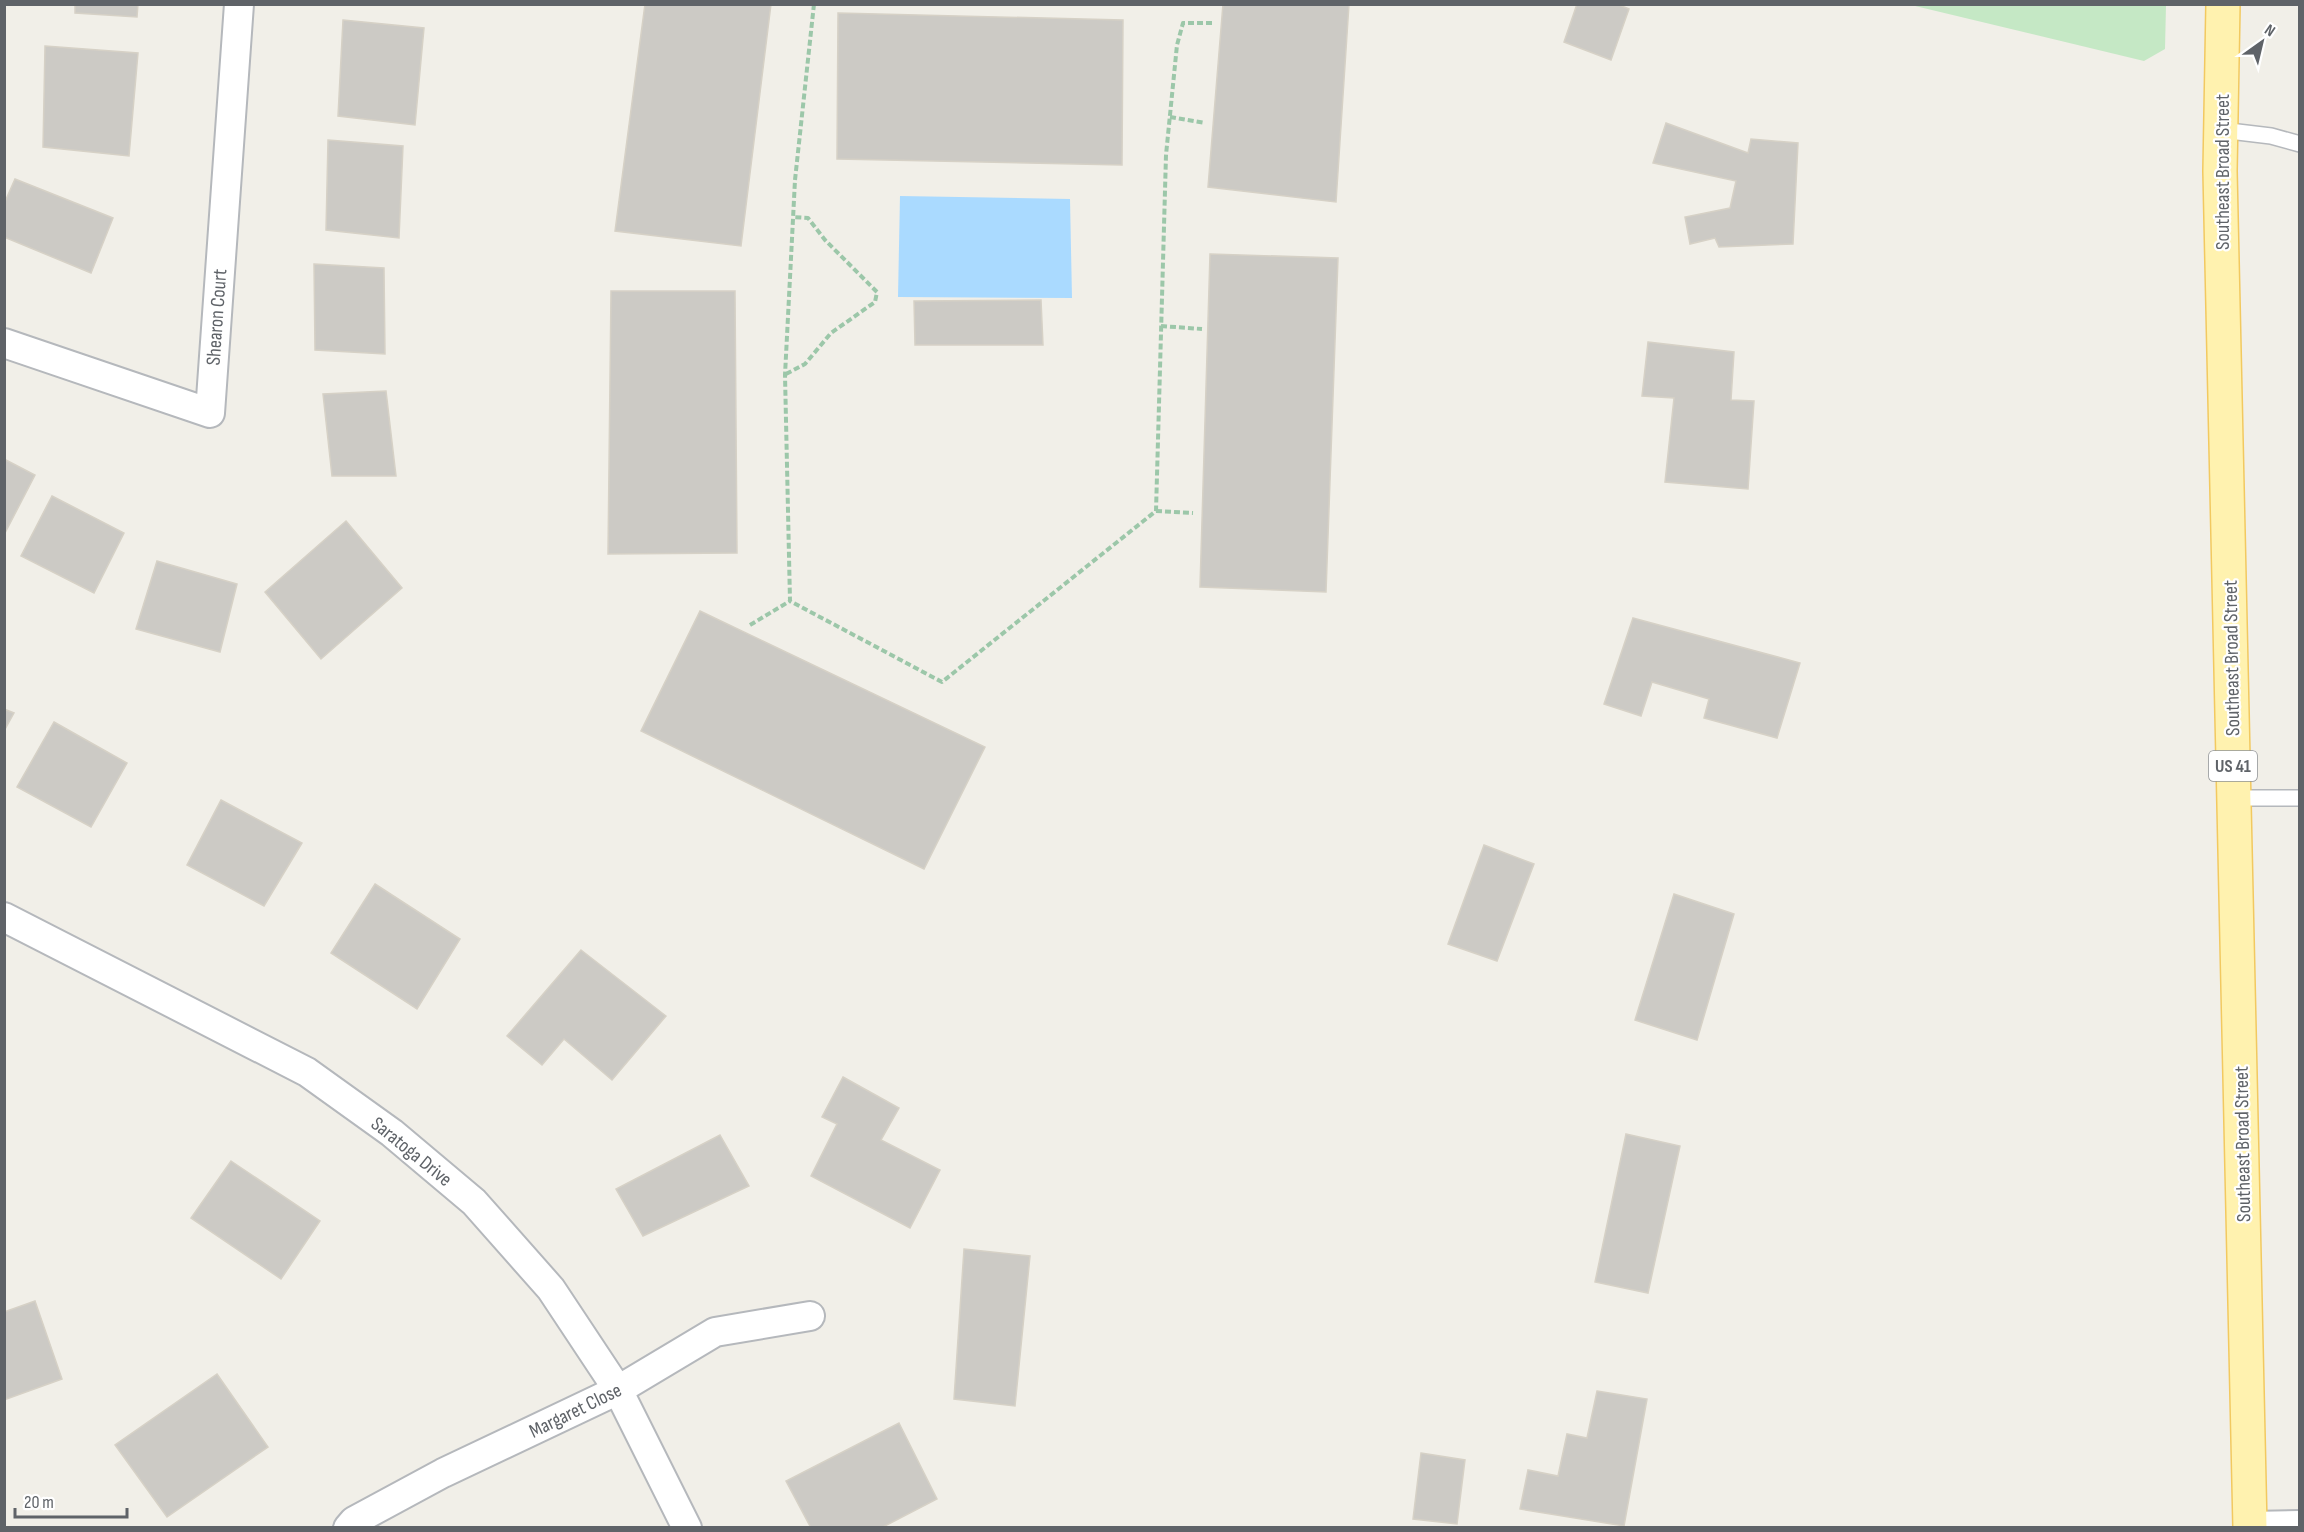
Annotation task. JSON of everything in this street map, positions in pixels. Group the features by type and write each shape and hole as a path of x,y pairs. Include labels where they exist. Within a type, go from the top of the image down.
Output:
{"main road":[{"name":"Southeast Broad Street","path":"2223,4 2221,130 2250,1527"}],"street":[{"name":"Shearon Court","path":"4,343 210,413 239,4"},
{"name":"Saratoga Drive","path":"4,917 307,1072 392,1133 474,1202 551,1289 618,1390 687,1527"},
{"name":"Margaret Close","path":"348,1527 354,1521 443,1473 618,1390 715,1332 810,1316"},
{"path":"2250,1527 2300,1525"}],"lane":[{"path":"2221,130 2271,136 2300,144"},
{"path":"2234,798 2300,798"}],"path":[{"path":"790,601 785,375 795,180 814,4"},
{"path":"1156,511 1166,155 1177,45 1183,23 1212,23"},
{"path":"1170,117 1205,123"},
{"path":"785,375 805,364 831,333 875,302 877,292 825,240 808,218 793,217"},
{"path":"1161,326 1202,328"},
{"path":"790,601 942,682 1156,511 1192,513"},
{"path":"750,625 790,601"}],"green space":[{"path":"1911,5 2166,5 2165,49 2144,61"}],"water":[{"path":"900,196 1070,199 1072,298 898,297"}],"building":[{"path":"75,4 138,4 137,17 75,13"},
{"path":"645,4 771,4 741,246 615,231"},
{"path":"1223,4 1349,4 1336,202 1208,187"},
{"path":"1577,4 1617,4 1629,9 1611,60 1564,42"},
{"path":"838,13 1123,20 1122,165 837,159"},
{"path":"343,20 424,28 415,125 338,116"},
{"path":"45,46 138,53 129,156 43,147"},
{"path":"1666,123 1748,153 1751,139 1798,143 1793,244 1719,247 1715,238 1690,244 1685,217 1730,208 1736,181 1653,163"},
{"path":"328,140 403,146 399,238 326,230"},
{"path":"15,179 113,218 91,273 4,237 4,204"},
{"path":"1210,254 1338,258 1326,592 1200,587"},
{"path":"314,264 384,268 385,354 315,350"},
{"path":"611,291 735,291 737,553 608,554"},
{"path":"1041,300 1043,345 915,345 914,301"},
{"path":"1648,342 1734,352 1731,400 1754,401 1748,489 1665,482 1674,398 1642,396"},
{"path":"386,391 396,476 332,476 323,394"},
{"path":"4,459 35,475 4,535"},
{"path":"52,496 124,533 94,593 21,556"},
{"path":"346,521 402,588 321,659 265,592"},
{"path":"157,561 237,584 220,652 136,629"},
{"path":"700,611 985,747 924,869 641,731"},
{"path":"1633,618 1800,663 1777,738 1704,718 1709,699 1652,682 1641,716 1604,704"},
{"path":"4,709 14,713 4,731"},
{"path":"54,722 127,763 91,827 17,787"},
{"path":"221,800 302,843 264,906 187,865"},
{"path":"1484,845 1534,864 1497,961 1448,944"},
{"path":"375,884 460,939 417,1009 331,953"},
{"path":"1674,894 1734,914 1697,1040 1635,1020"},
{"path":"581,950 666,1016 612,1080 564,1039 542,1065 507,1036"},
{"path":"843,1077 899,1108 881,1140 940,1170 910,1228 811,1176 837,1124 822,1117"},
{"path":"1626,1134 1680,1146 1648,1293 1595,1282"},
{"path":"720,1135 749,1186 643,1236 616,1189"},
{"path":"231,1161 320,1221 281,1279 191,1218"},
{"path":"964,1249 1030,1256 1015,1406 954,1399"},
{"path":"35,1301 62,1379 4,1400 4,1312"},
{"path":"217,1374 268,1447 167,1517 115,1445"},
{"path":"1597,1391 1647,1399 1624,1526 1520,1509 1528,1470 1558,1476 1567,1434 1587,1438"},
{"path":"899,1423 937,1499 881,1528 811,1528 786,1481"},
{"path":"1421,1453 1465,1460 1457,1524 1413,1519"}]}
